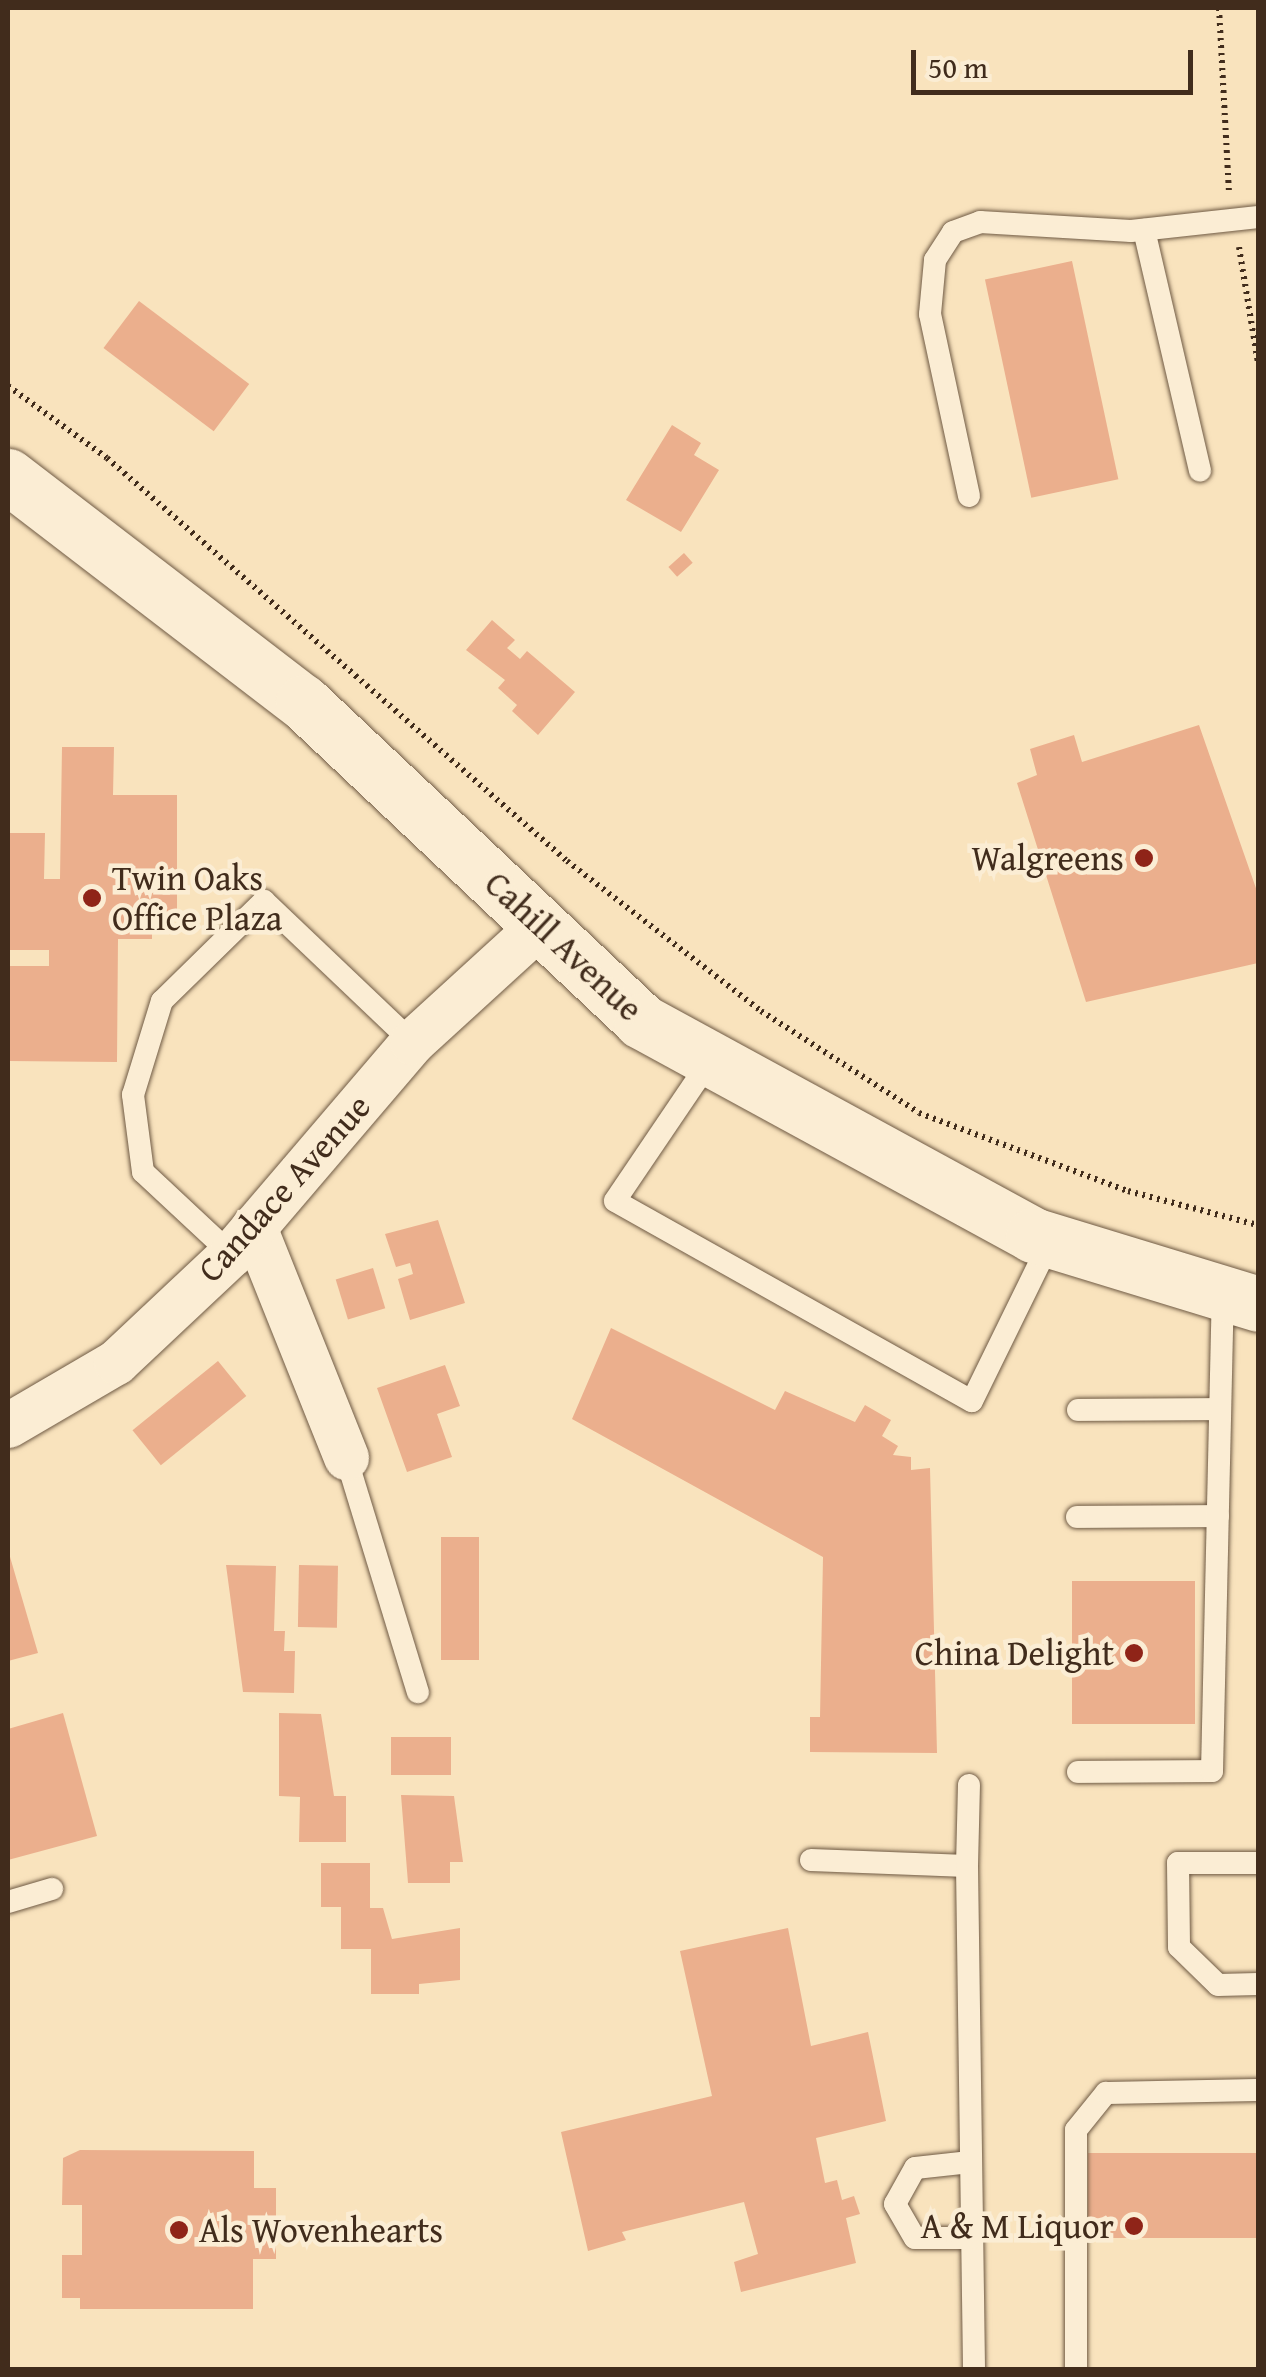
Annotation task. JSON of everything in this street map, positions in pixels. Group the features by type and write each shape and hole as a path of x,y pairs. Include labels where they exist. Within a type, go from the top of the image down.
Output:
{"street":[{"name":"Cahill Avenue","path":"8,476 303,702 641,1021 1051,1240 1241,1298"},
{"name":"Candace Avenue","path":"8,1424 116,1362 242,1240 412,1042 540,925"},
{"path":"242,1240 346,1456"}],"lane":[{"path":"969,496 930,314 944,246 980,222 1144,230 1258,217"},
{"path":"1144,230 1200,471"},
{"path":"242,1240 143,1172 133,1095 162,1001 264,900 412,1042"},
{"path":"711,1060 615,1200 972,1401 1051,1240"},
{"path":"1078,1772 1212,1771 1220,1409 1241,1298"},
{"path":"1078,1410 1220,1409"},
{"path":"346,1456 418,1692"},
{"path":"1078,1517 1218,1516"},
{"path":"968,1786 974,2370"},
{"path":"812,1860 967,1866"},
{"path":"1258,1863 1178,1863 1179,1946 1218,1985 1258,1984"},
{"path":"8,1902 52,1889"},
{"path":"1076,2370 1076,2130 1106,2092 1258,2090"},
{"path":"970,2162 915,2168 895,2204 915,2238 972,2238"}],"path":[{"path":"8,386 107,458 567,861 762,1012 919,1113 1128,1191 1258,1225"}],"building":[{"path":"1072,261 1118,479 1031,498 985,280"},
{"path":"139,301 249,384 214,431 103,348"},
{"path":"672,425 701,443 694,455 719,470 681,532 626,500"},
{"path":"684,553 693,563 677,577 668,567"},
{"path":"492,620 515,640 507,648 520,659 527,651 575,692 538,735 512,711 517,705 498,688 505,680 466,650"},
{"name":"Walgreens","path":"1199,725 1258,894 1258,963 1086,1002 1017,783 1037,775 1030,749 1074,735 1082,762"},
{"name":"Twin Oaks Office Plaza","path":"62,747 114,747 113,795 177,795 177,918 152,917 152,939 118,939 117,1062 8,1061 8,966 49,966 49,950 8,950 8,833 45,833 44,879 60,879"},
{"path":"438,1220 465,1303 410,1320 398,1279 413,1274 410,1263 396,1267 385,1234"},
{"path":"373,1268 385,1308 348,1320 336,1279"},
{"path":"611,1328 775,1410 785,1391 855,1422 865,1405 891,1420 882,1436 898,1446 893,1455 911,1457 911,1470 930,1468 937,1753 810,1752 810,1717 820,1717 823,1557 572,1419"},
{"path":"218,1361 246,1396 161,1465 133,1430"},
{"path":"445,1365 460,1406 437,1414 452,1457 407,1472 377,1388"},
{"path":"441,1537 479,1537 479,1660 441,1660"},
{"path":"8,1550 38,1653 8,1661"},
{"path":"226,1565 276,1566 274,1631 285,1631 284,1651 295,1651 294,1693 243,1692"},
{"path":"299,1565 338,1566 337,1628 298,1627"},
{"name":"China Delight","path":"1072,1581 1195,1581 1195,1724 1072,1724"},
{"path":"63,1713 97,1836 8,1860 8,1729"},
{"path":"279,1713 321,1714 334,1796 346,1796 346,1842 299,1842 300,1797 279,1796"},
{"path":"391,1737 451,1737 451,1775 391,1775"},
{"path":"401,1795 454,1796 463,1862 450,1862 450,1883 408,1883"},
{"path":"321,1863 370,1863 370,1908 383,1908 392,1939 460,1928 460,1980 419,1984 419,1994 371,1994 371,1949 341,1949 341,1907 321,1907"},
{"path":"788,1928 811,2046 868,2032 886,2121 816,2138 825,2183 837,2180 842,2200 854,2196 860,2214 846,2218 856,2263 741,2292 734,2262 758,2254 744,2202 622,2232 626,2240 588,2251 561,2132 712,2096 680,1951"},
{"name":"Als Wovenhearts","path":"80,2150 254,2151 254,2188 276,2188 276,2259 253,2259 253,2309 80,2309 80,2298 62,2298 62,2255 82,2255 82,2205 62,2205 63,2158"},
{"path":"1088,2153 1258,2153 1258,2238 1088,2238"}],"place":[{"name":"Walgreens","path":"1144,858"},
{"name":"Twin Oaks Office Plaza","path":"92,898"},
{"name":"China Delight","path":"1134,1653"},
{"name":"A & M Liquor","path":"1134,2226"},
{"name":"Als Wovenhearts","path":"179,2230"}]}
